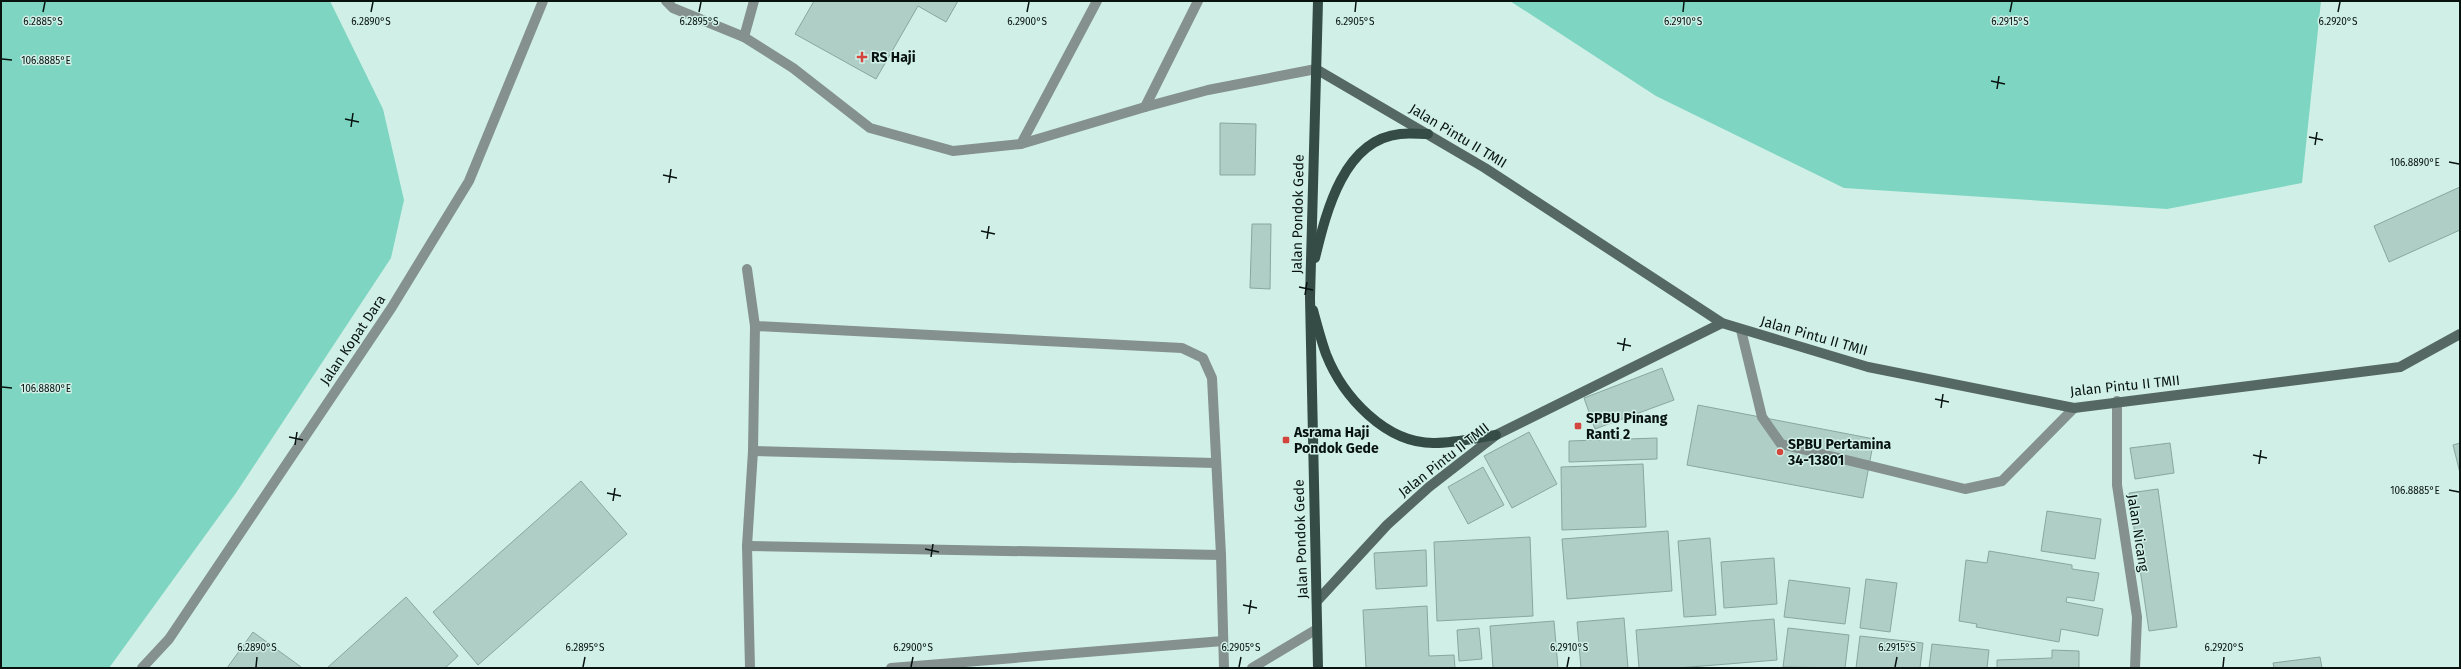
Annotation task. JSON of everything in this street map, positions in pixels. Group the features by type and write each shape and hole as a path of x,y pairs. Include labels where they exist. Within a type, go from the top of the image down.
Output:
{"main road":[{"name":"Jalan Pondok Gede","path":"1318,1 1310,278 1318,668"},
{"path":"1310,278 1332,195 1347,170 1366,150 1381,139 1400,134 1428,134"},
{"path":"1310,298 1326,355 1346,390 1375,423 1406,439 1435,443 1496,436"}],"street":[{"name":"Jalan Kopat Dara","path":"142,668 169,639 375,333 469,181 542,1"},
{"path":"666,1 674,8 744,37 793,68 870,128 953,151 1021,144 1144,106 1237,84 1316,69"},
{"path":"744,37 754,1"},
{"path":"1021,144 1097,1"},
{"path":"1144,106 1198,1"},
{"name":"Jalan Pintu II TMII","path":"1316,69 1428,134 1609,247 1722,323 1741,330 1868,367 2074,408 2117,401 2400,367 2460,334"},
{"path":"747,269 755,326 753,451 747,546 750,668"},
{"name":"Jalan Pintu II TMII","path":"1317,602 1387,525 1429,487 1496,436 1722,323"},
{"path":"755,326 1182,348 1203,358 1209,367 1212,378 1221,555 1224,668"},
{"path":"1741,330 1762,418 1781,444 1918,479 1965,489 2002,481 2074,408"},
{"name":"Jalan Nicang","path":"2117,401 2117,485 2137,617 2135,668"},
{"path":"753,451 1216,463"},
{"path":"747,546 1221,555"},
{"path":"1252,668 1317,629"},
{"path":"891,668 1223,641"}],"green space":[{"path":"1,1 330,1 383,109 404,200 391,258 236,493 109,668 1,668"},
{"path":"1510,1 2321,1 2302,183 2167,209 1844,188 1656,96"}],"building":[{"name":"RS Haji","path":"814,1 958,1 946,22 918,6 876,79 795,34"},
{"path":"1220,123 1256,124 1255,175 1220,175"},
{"path":"2460,187 2460,230 2389,262 2374,226"},
{"path":"1252,224 1271,224 1270,289 1250,288"},
{"path":"1662,368 1674,400 1595,429 1584,398"},
{"name":"SPBU Pertamina 34-13801","path":"1698,405 1874,439 1863,498 1687,465"},
{"path":"1529,432 1557,484 1512,508 1484,456"},
{"path":"1657,438 1657,459 1569,462 1569,441"},
{"path":"2170,443 2174,473 2135,479 2130,448"},
{"path":"2460,443 2460,473 2453,445"},
{"path":"1643,464 1646,527 1562,530 1561,467"},
{"path":"1483,467 1504,505 1468,524 1448,487"},
{"path":"581,481 627,534 478,665 433,612"},
{"path":"2158,489 2177,627 2149,631 2129,493"},
{"path":"2047,511 2101,519 2095,559 2041,551"},
{"path":"1668,531 1672,591 1567,599 1562,539"},
{"path":"1530,537 1533,616 1437,621 1434,542"},
{"path":"1710,538 1716,615 1684,617 1678,541"},
{"path":"1426,550 1427,586 1376,589 1374,553"},
{"path":"1989,551 2072,565 2072,569 2099,573 2094,601 2067,597 2066,602 2103,609 2098,636 2061,629 2059,642 1976,627 1977,624 1959,621 1966,560 1987,563"},
{"path":"1774,558 1777,604 1724,608 1721,562"},
{"path":"1866,579 1897,583 1890,632 1860,628"},
{"path":"1789,580 1850,588 1845,624 1784,617"},
{"path":"406,597 458,656 445,668 327,668"},
{"path":"1427,606 1429,656 1454,655 1455,668 1366,668 1363,610"},
{"path":"1624,618 1628,668 1581,668 1577,622"},
{"path":"1774,619 1777,660 1678,668 1639,668 1636,630"},
{"path":"1554,621 1558,668 1493,668 1490,626"},
{"path":"1479,628 1482,659 1459,661 1457,630"},
{"path":"1788,628 1849,635 1845,668 1783,667"},
{"path":"253,632 301,667 227,668"},
{"path":"1860,636 1923,643 1920,668 1856,668"},
{"path":"1932,644 1989,650 1987,668 1929,668"},
{"path":"2052,650 2079,651 2079,668 1997,668 1997,660 2052,658"},
{"path":"2320,657 2322,668 2274,668 2273,663"}],"place":[{"name":"RS Haji","path":"862,57"},
{"name":"SPBU Pinang Ranti 2","path":"1578,426"},
{"name":"Asrama Haji Pondok Gede","path":"1286,440"},
{"name":"SPBU Pertamina 34-13801","path":"1780,452"}]}
